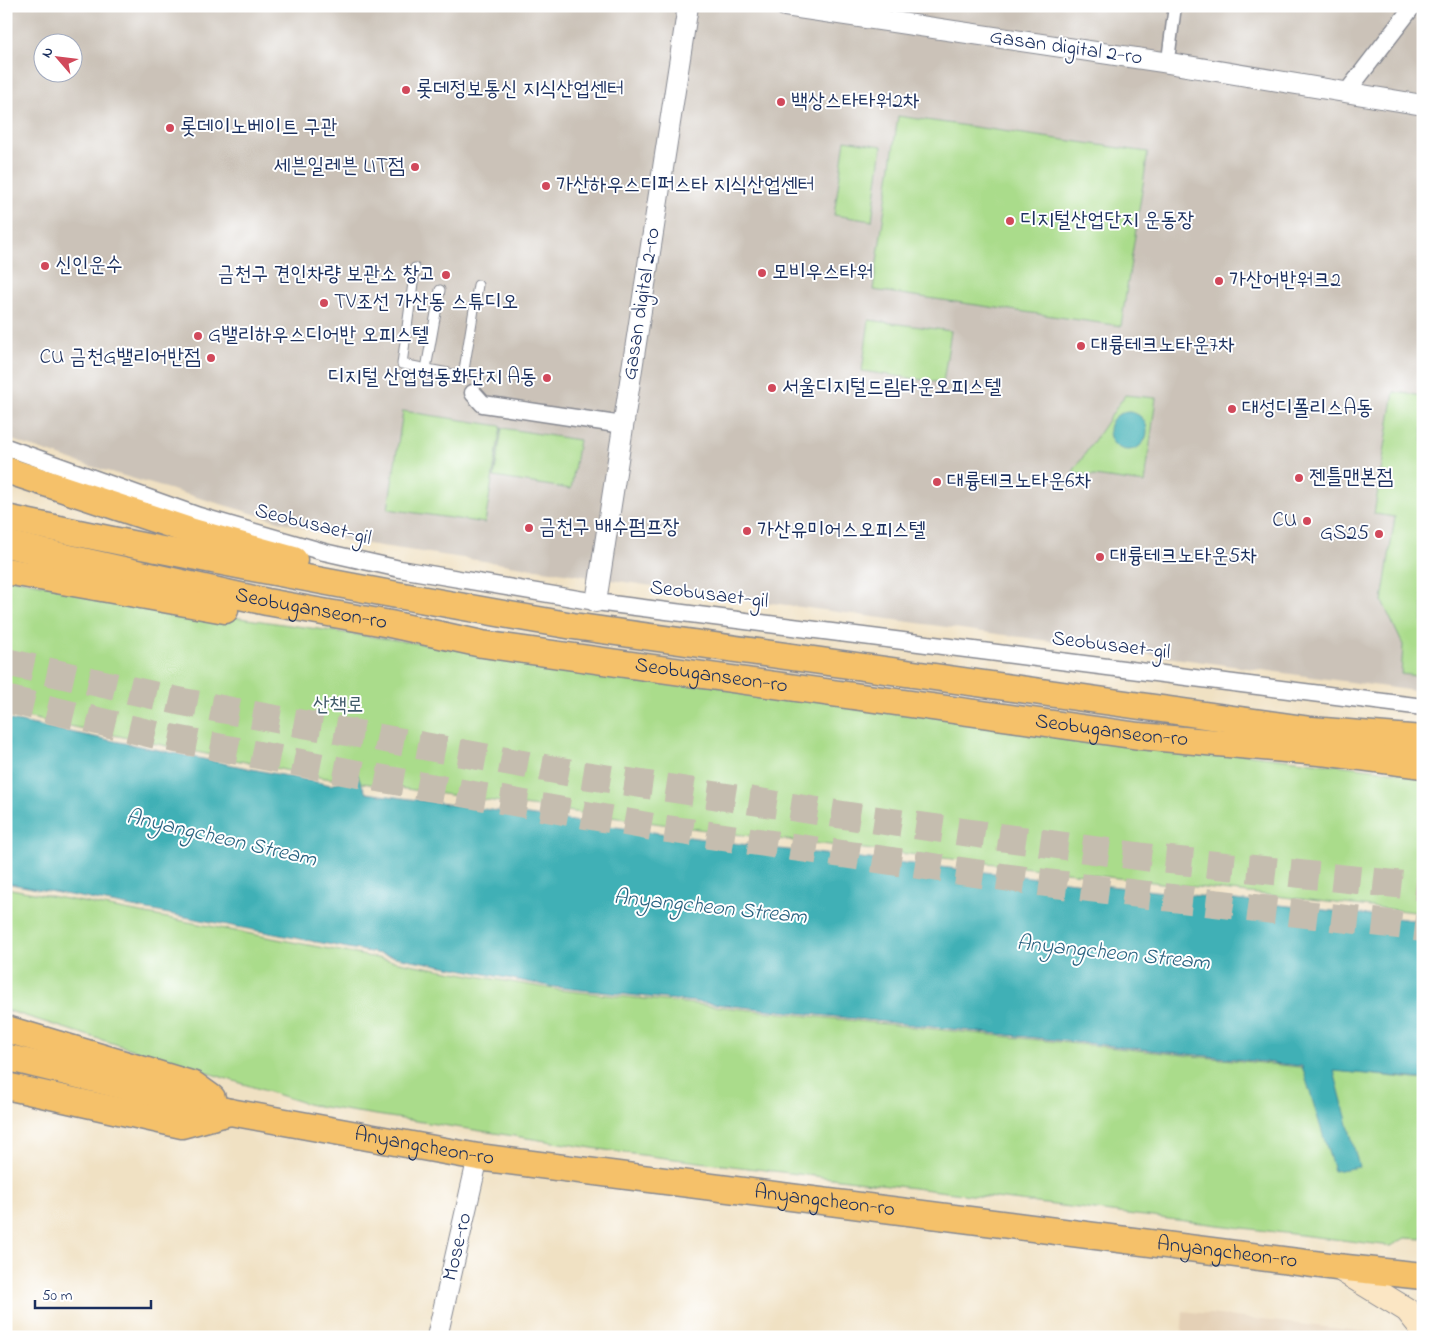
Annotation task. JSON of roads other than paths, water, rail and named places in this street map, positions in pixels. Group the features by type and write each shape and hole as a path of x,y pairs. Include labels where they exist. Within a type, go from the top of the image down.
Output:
{"main road":[{"path":"6,470 193,532 490,612"},
{"name":"Seobuganseon-ro","path":"6,518 147,548 573,626 1145,705 1311,730 1423,740"},
{"name":"Seobuganseon-ro","path":"6,544 267,602 390,624 482,644 1138,736 1330,753 1423,765"},
{"path":"6,571 290,620 482,644"},
{"path":"1145,705 1423,723"},
{"path":"6,1029 194,1085 230,1112"},
{"name":"Anyangcheon-ro","path":"6,1057 230,1112 478,1157 1337,1267 1423,1276"},
{"path":"6,1086 182,1126 230,1112"},
{"path":"1337,1267 1407,1310 1423,1330"}],"street":[{"name":"Gasan digital 2-ro","path":"596,602 688,6"},
{"name":"Gasan digital 2-ro","path":"785,6 1163,62 1346,93 1421,103"},
{"path":"1168,52 1175,6"},
{"path":"1346,93 1414,6"},
{"path":"468,384 483,404 624,425"},
{"name":"Seobusaet-gil","path":"6,447 199,516 324,552 400,569 596,602 1423,707"},
{"name":"Mose-ro","path":"437,1337 478,1157"}],"lane":[{"path":"415,268 402,364 426,369 468,384 478,285"},
{"path":"426,369 440,290"}],"water":[{"path":"1128,412 1141,418 1147,431 1141,444 1128,450 1115,444 1109,431 1115,418"},
{"name":"Anyangcheon Stream","path":"6,719 331,785 357,774 366,793 770,848 1423,921 1423,1079 1334,1071 1359,1167 1334,1171 1302,1066 554,987 6,883"}],"tunnel":[{"path":"6,662 183,702 577,774 863,818 1151,858 1423,887"},
{"path":"6,699 160,736 384,779 653,827 1038,882 1423,928"}],"place":[{"name":"롯데정보통신 지식산업센터","path":"406,90"},
{"name":"백상스타타워2차","path":"781,102"},
{"name":"롯데이노베이트 구관","path":"170,128"},
{"name":"세븐일레븐 LIT점","path":"415,167"},
{"name":"가산하우스디퍼스타 지식산업센터","path":"546,186"},
{"name":"디지털산업단지 운동장","path":"1010,221"},
{"name":"신인운수","path":"45,266"},
{"name":"모비우스타워","path":"762,273"},
{"name":"금천구 견인차량 보관소 창고","path":"446,275"},
{"name":"가산어반워크2","path":"1219,281"},
{"name":"TV조선 가산동 스튜디오","path":"324,303"},
{"name":"G밸리하우스디어반 오피스텔","path":"198,336"},
{"name":"대륭테크노타운7차","path":"1081,346"},
{"name":"CU 금천G밸리어반점","path":"211,358"},
{"name":"디지털 산업협동화단지 A동","path":"547,378"},
{"name":"서울디지털드림타운오피스텔","path":"772,388"},
{"name":"대성디폴리스A동","path":"1232,409"},
{"name":"젠틀맨본점","path":"1299,478"},
{"name":"대륭테크노타운6차","path":"937,482"},
{"name":"CU","path":"1307,521"},
{"name":"금천구 배수펌프장","path":"529,528"},
{"name":"가산유미어스오피스텔","path":"747,531"},
{"name":"GS25","path":"1379,534"},
{"name":"대륭테크노타운5차","path":"1100,557"}],"park label":[{"name":"산책로","path":"338,706"}]}
